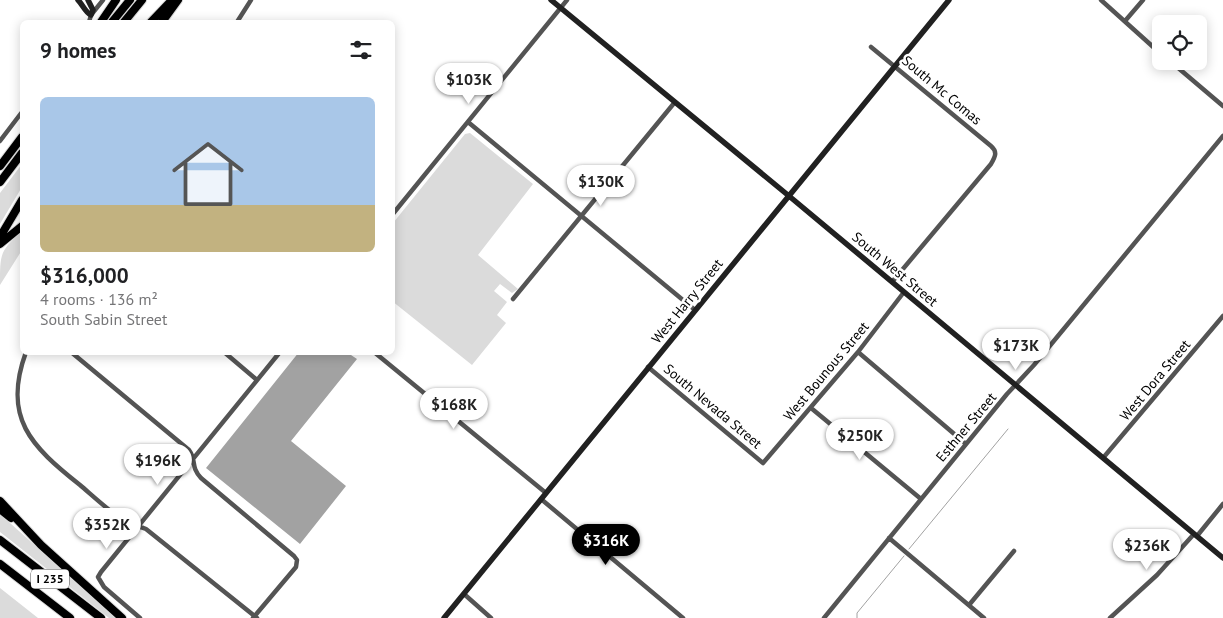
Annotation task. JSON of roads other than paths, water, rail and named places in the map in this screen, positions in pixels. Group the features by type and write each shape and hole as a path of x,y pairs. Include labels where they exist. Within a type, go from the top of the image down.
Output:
{"highway":[{"path":"101,20 116,0"},
{"path":"114,20 130,0"},
{"path":"126,20 142,0"},
{"path":"133,20 148,0"},
{"path":"153,20 172,0"},
{"path":"163,20 178,0"},
{"path":"0,166 20,141"},
{"path":"0,182 20,156"},
{"path":"0,237 20,203"},
{"path":"0,244 20,228"},
{"path":"0,501 33,537"},
{"path":"0,509 122,618"},
{"name":"I 235","path":"0,540 101,618"},
{"name":"I 235","path":"0,564 70,618"}],"main road":[{"path":"78,0 91,15 93,10 88,0"},
{"name":"South West Street","path":"551,0 1223,558"},
{"name":"West Harry Street","path":"444,618 949,0"}],"street":[{"path":"90,20 91,15 103,0"},
{"path":"238,20 251,0"},
{"path":"395,211 567,0"},
{"path":"1101,0 1152,46"},
{"path":"1126,21 1143,0"},
{"name":"South Mc Comas","path":"871,47 991,146 995,150 996,156 892,282"},
{"path":"1181,70 1223,106"},
{"path":"513,299 675,102"},
{"path":"0,141 20,115"},
{"path":"468,122 695,310"},
{"name":"Esthner Street","path":"824,618 966,444 1034,365 1223,136"},
{"name":"West Bounous Street","path":"763,463 858,352 904,292"},
{"name":"West Dora Street","path":"1103,458 1223,316"},
{"path":"858,352 966,444"},
{"path":"25,355 19,380 19,411 23,425 42,453 126,522 139,526 157,537 255,617 296,567 297,560 201,478 194,470 193,459 189,450 75,355"},
{"path":"228,355 257,380"},
{"path":"140,618 104,587 99,580 101,572 278,355"},
{"path":"378,355 546,493"},
{"name":"South Nevada Street","path":"648,367 763,463"},
{"path":"811,408 921,499"},
{"path":"541,500 683,618"},
{"path":"1110,618 1157,575 1223,504"},
{"path":"889,538 984,618"},
{"path":"969,605 1014,551"},
{"path":"464,594 492,618"}],"waterway":[{"path":"909,549 1008,429"},
{"path":"857,618 857,613 904,556"}]}
